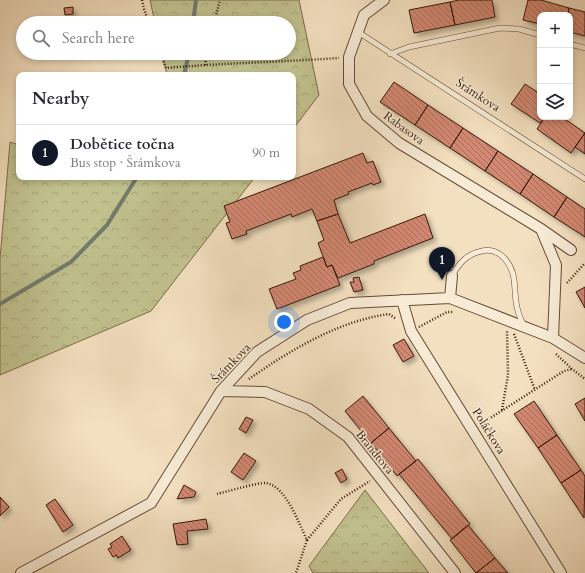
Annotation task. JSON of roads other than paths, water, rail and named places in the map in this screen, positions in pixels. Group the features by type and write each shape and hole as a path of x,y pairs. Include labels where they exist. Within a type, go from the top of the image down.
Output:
{"street":[{"name":"Rabasova","path":"384,0 364,15 349,57 349,84 367,116 399,143 541,229 571,250"},
{"path":"541,229 556,265 553,338"},
{"path":"450,298 452,276"},
{"name":"Šrámkova","path":"20,573 151,503 221,391 257,352 307,320 350,303 450,298 553,338 585,358"},
{"name":"Poláčkova","path":"402,300 411,331 561,573"},
{"name":"Brandtova","path":"221,391 265,392 310,409 348,437 455,573"}],"lane":[{"path":"390,54 409,47 500,28 519,29 537,34"},
{"name":"Šrámkova","path":"358,32 585,179"},
{"path":"573,45 585,48"},
{"path":"452,276 457,266 476,252 487,250 496,251 504,257 513,273 518,311 524,326"}],"waterway":[{"path":"194,16 196,0"},
{"path":"185,72 187,60"},
{"path":"0,304 71,262 107,225 135,180"}],"place":[{"name":"Dobětice točna","path":"442,280"}]}
